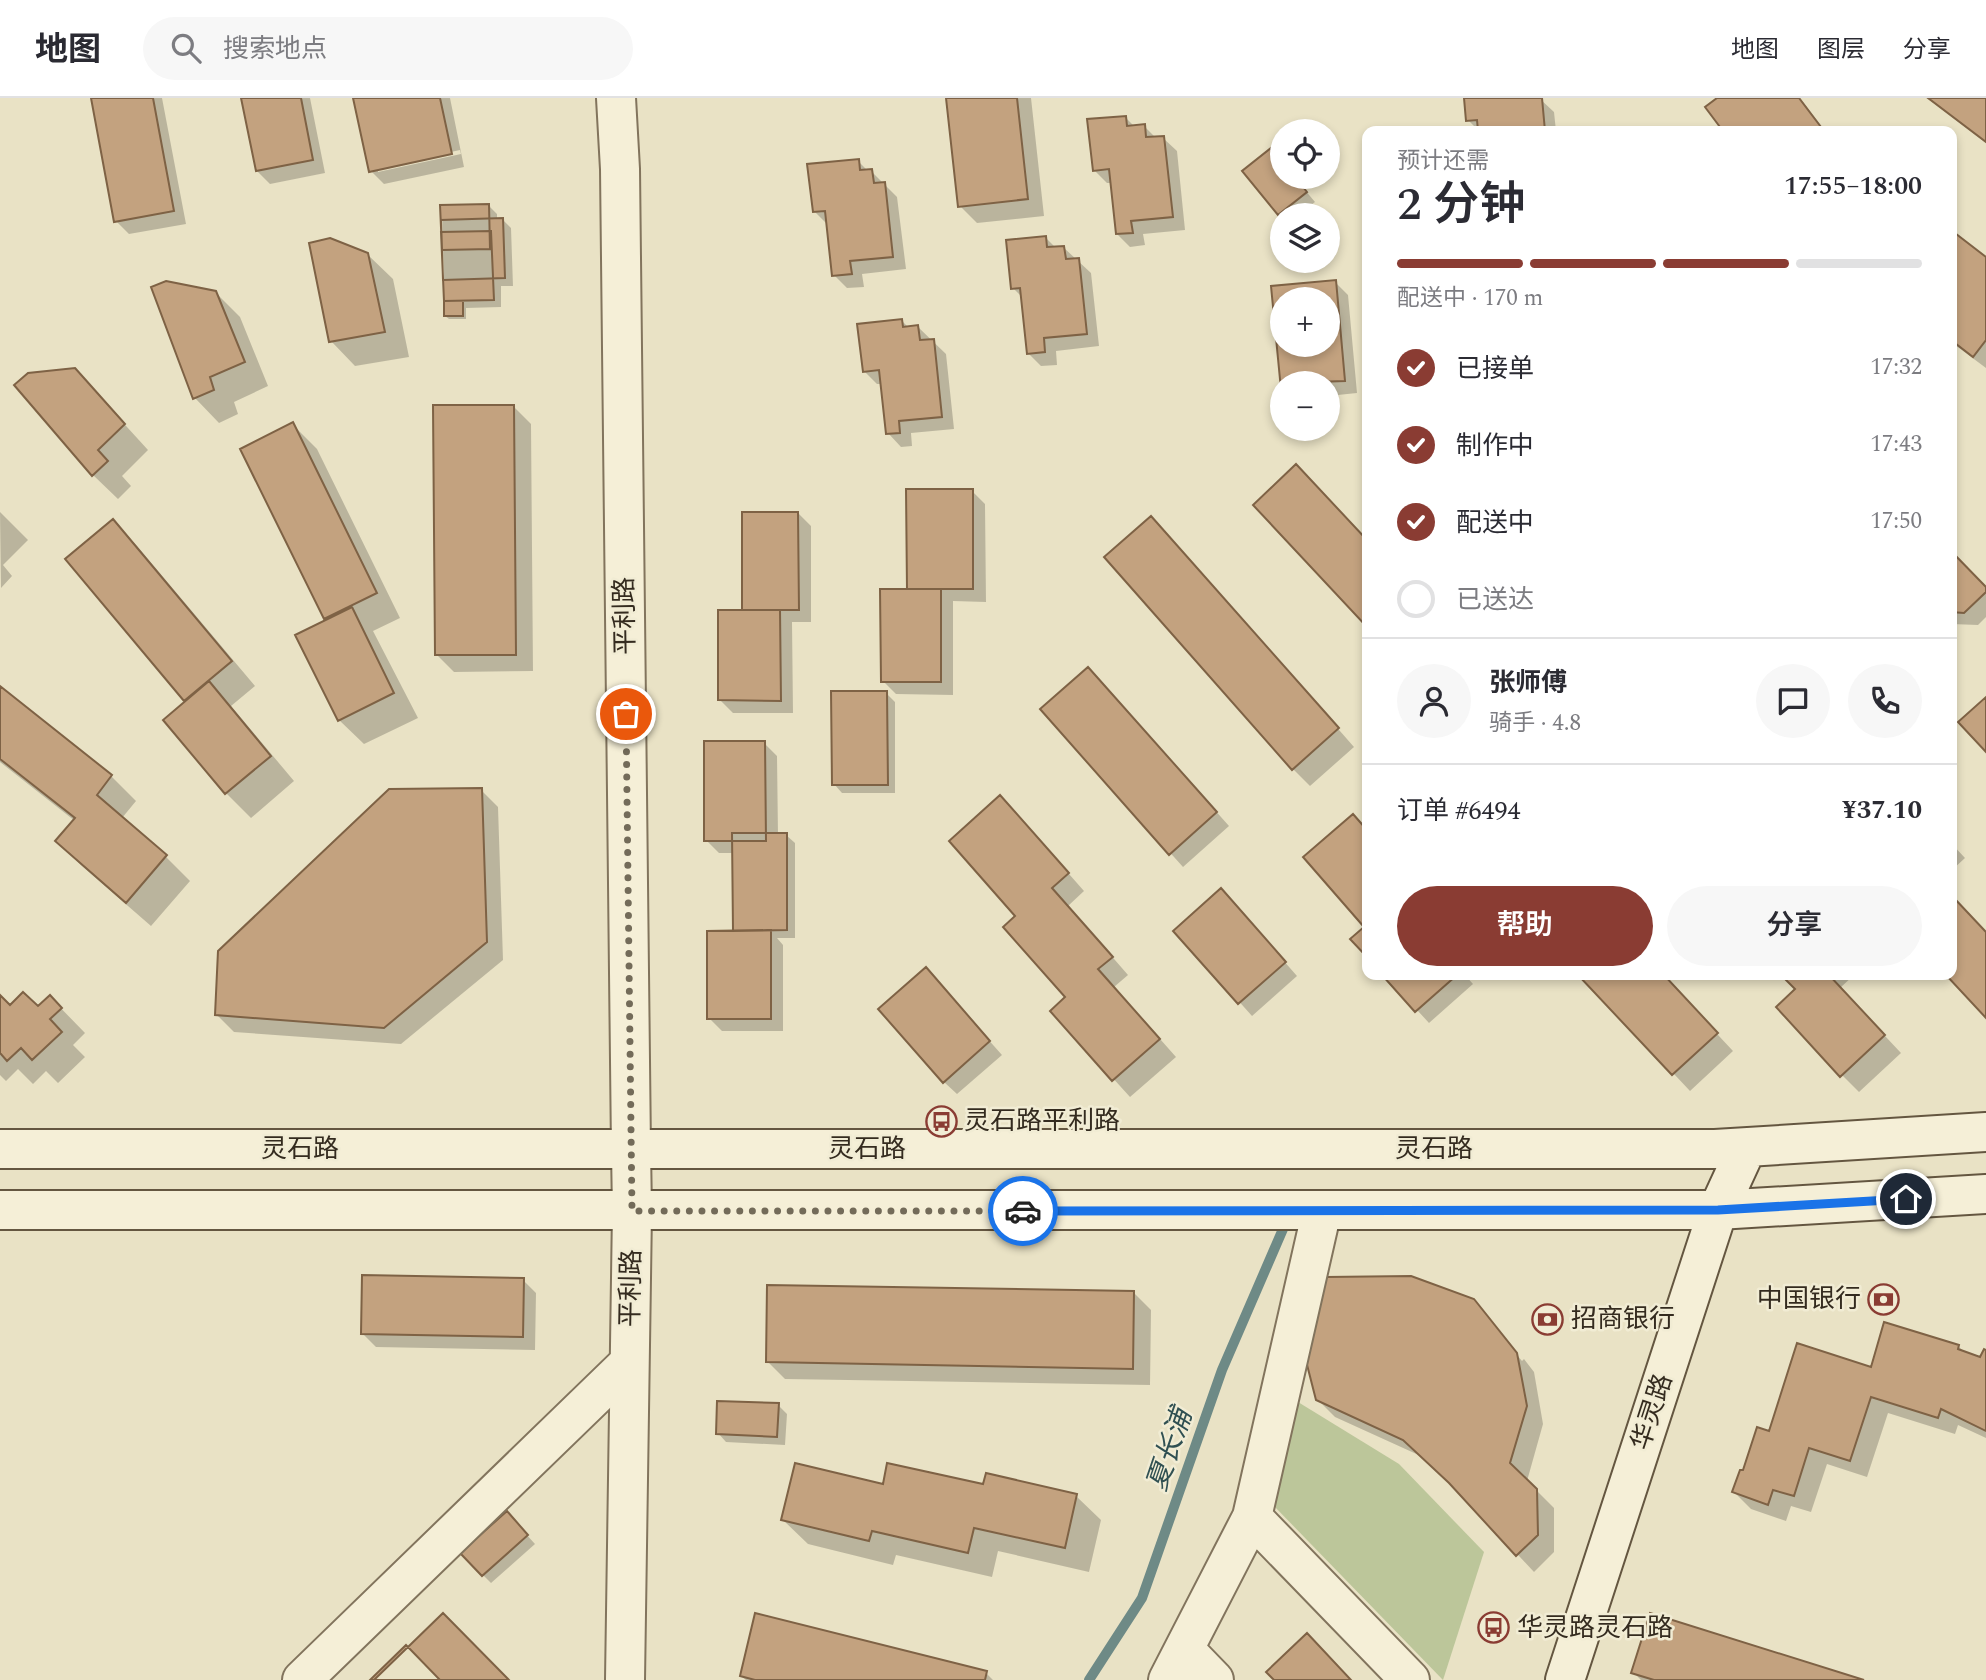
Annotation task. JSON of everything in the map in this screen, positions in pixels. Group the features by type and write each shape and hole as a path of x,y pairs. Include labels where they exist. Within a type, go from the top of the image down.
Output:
{"main road":[{"name":"平利路","path":"616,98 620,169 632,1211 625,1680"},
{"name":"灵石路","path":"0,1149 1674,1149 1986,1132"},
{"name":"华灵路","path":"1565,1680 1718,1210 1746,1147"},
{"path":"0,1210 1718,1210 1986,1194"},
{"path":"1214,1680 1176,1664 1252,1517 1322,1210"},
{"path":"302,1680 629,1363"},
{"path":"1252,1517 1410,1680"}],"green space":[{"path":"1298,1402 1399,1464 1484,1552 1443,1680 1274,1506"}],"building":[{"path":"91,98 153,98 174,211 114,222"},
{"path":"241,98 301,98 313,160 256,171"},
{"path":"353,98 440,98 452,154 369,172"},
{"path":"946,98 1017,98 1028,199 958,207"},
{"path":"1464,98 1542,98 1545,126 1478,126 1477,120 1466,121"},
{"path":"1717,98 1799,98 1820,126 1719,126 1705,107"},
{"path":"1928,98 1986,98 1986,142"},
{"path":"1126,116 1127,126 1145,124 1146,137 1164,136 1173,217 1131,221 1133,233 1116,234 1109,169 1093,171 1087,119"},
{"path":"1270,149 1270,189 1305,189 1307,192 1293,203 1270,203 1270,205 1242,171"},
{"path":"859,159 860,170 872,169 874,183 885,182 893,257 850,261 852,274 832,276 825,211 813,212 807,164"},
{"path":"489,204 490,249 442,250 440,205"},
{"path":"503,218 505,278 443,280 441,220"},
{"path":"491,231 494,300 444,301 441,232"},
{"path":"1957,235 1986,257 1986,340 1973,357 1957,345"},
{"path":"1046,236 1047,247 1064,246 1066,259 1079,258 1087,334 1044,338 1045,352 1027,354 1020,288 1011,289 1006,240"},
{"path":"330,238 368,253 385,332 329,342 309,243"},
{"path":"1336,280 1337,287 1271,287"},
{"path":"166,281 216,291 245,362 210,377 214,390 193,399 151,287"},
{"path":"444,301 463,301 463,316 444,316"},
{"path":"902,319 903,327 918,325 920,340 934,339 942,417 899,421 900,433 886,434 879,370 863,372 857,324"},
{"path":"1340,325 1345,381 1340,381 1340,371 1279,371 1278,357 1340,357"},
{"path":"75,368 125,424 98,450 108,461 92,476 14,385 28,373"},
{"path":"433,405 514,405 516,655 435,655"},
{"path":"293,422 377,593 324,619 240,449"},
{"path":"1296,464 1362,535 1362,622 1253,505"},
{"path":"906,489 973,489 973,589 907,589"},
{"path":"742,512 798,512 799,610 742,610"},
{"path":"1151,516 1339,728 1292,770 1104,557"},
{"path":"113,519 232,661 184,701 65,559"},
{"path":"1957,557 1986,587 1986,592 1964,613 1957,612"},
{"path":"880,589 941,589 941,682 881,682"},
{"path":"352,607 394,693 338,721 295,635"},
{"path":"718,610 780,610 781,701 718,700"},
{"path":"1088,667 1217,812 1169,855 1040,709"},
{"path":"209,681 271,756 225,794 163,720"},
{"path":"0,686 112,775 97,795 167,855 126,903 55,841 75,818 0,759"},
{"path":"831,691 887,691 888,785 832,785"},
{"path":"1986,697 1986,752 1958,722"},
{"path":"704,741 765,741 766,841 704,841"},
{"path":"482,788 487,942 384,1028 215,1015 218,951 389,789"},
{"path":"1000,795 1069,873 1052,888 1113,957 1098,969 1160,1039 1112,1081 1050,1011 1065,997 1003,927 1015,916 949,841"},
{"path":"1353,814 1362,824 1362,925 1303,857"},
{"path":"732,833 787,833 787,930 733,931"},
{"path":"1221,888 1286,962 1238,1004 1173,931"},
{"path":"1957,901 1986,932 1986,1018 1951,980 1957,980"},
{"path":"1362,929 1362,952 1350,939"},
{"path":"771,930 771,1019 707,1019 707,931"},
{"path":"926,967 990,1041 943,1083 878,1009"},
{"path":"1386,980 1451,980 1415,1012"},
{"path":"1583,980 1669,980 1718,1033 1672,1075"},
{"path":"1786,980 1834,980 1885,1035 1840,1077 1776,1007 1795,989"},
{"path":"23,992 38,1006 50,995 62,1008 50,1019 62,1032 32,1060 21,1048 7,1061 0,1053 0,995 10,1005"},
{"path":"362,1275 524,1278 523,1337 361,1334"},
{"path":"1411,1276 1474,1299 1517,1353 1527,1406 1510,1463 1537,1489 1538,1535 1516,1556 1449,1483 1403,1440 1316,1400 1303,1349 1326,1277"},
{"path":"767,1285 1134,1291 1133,1369 766,1362"},
{"path":"1884,1322 1959,1345 1958,1349 1980,1357 1984,1349 1986,1350 1986,1431 1941,1409 1938,1418 1871,1397 1850,1461 1809,1448 1794,1496 1773,1490 1768,1505 1732,1492 1740,1470 1743,1470 1757,1427 1769,1431 1797,1343 1871,1367"},
{"path":"717,1401 779,1403 777,1437 716,1434"},
{"path":"795,1463 883,1484 887,1463 983,1484 986,1473 1077,1494 1065,1548 974,1528 968,1553 872,1531 869,1541 781,1520"},
{"path":"507,1511 528,1535 482,1576 460,1553"},
{"path":"443,1613 509,1680 374,1680"},
{"path":"755,1613 987,1671 985,1680 755,1680 740,1676"},
{"path":"1650,1613 1864,1680 1654,1680 1631,1673"},
{"path":"1307,1633 1351,1680 1274,1680 1266,1672"},
{"path":"406,1645 440,1680 370,1680"}],"waterway":[{"name":"夏长浦","path":"1089,1680 1142,1598 1222,1370 1283,1229"}],"way so far":[{"path":"626,714 632,1211 1023,1211"}],"place":[{"name":"灵石路平利路","path":"941,1121"},
{"name":"中国银行","path":"1884,1299"},
{"name":"招商银行","path":"1548,1319"},
{"name":"华灵路灵石路","path":"1494,1628"}],"route":[{"path":"1023,1211 1718,1210 1906,1199"}]}
